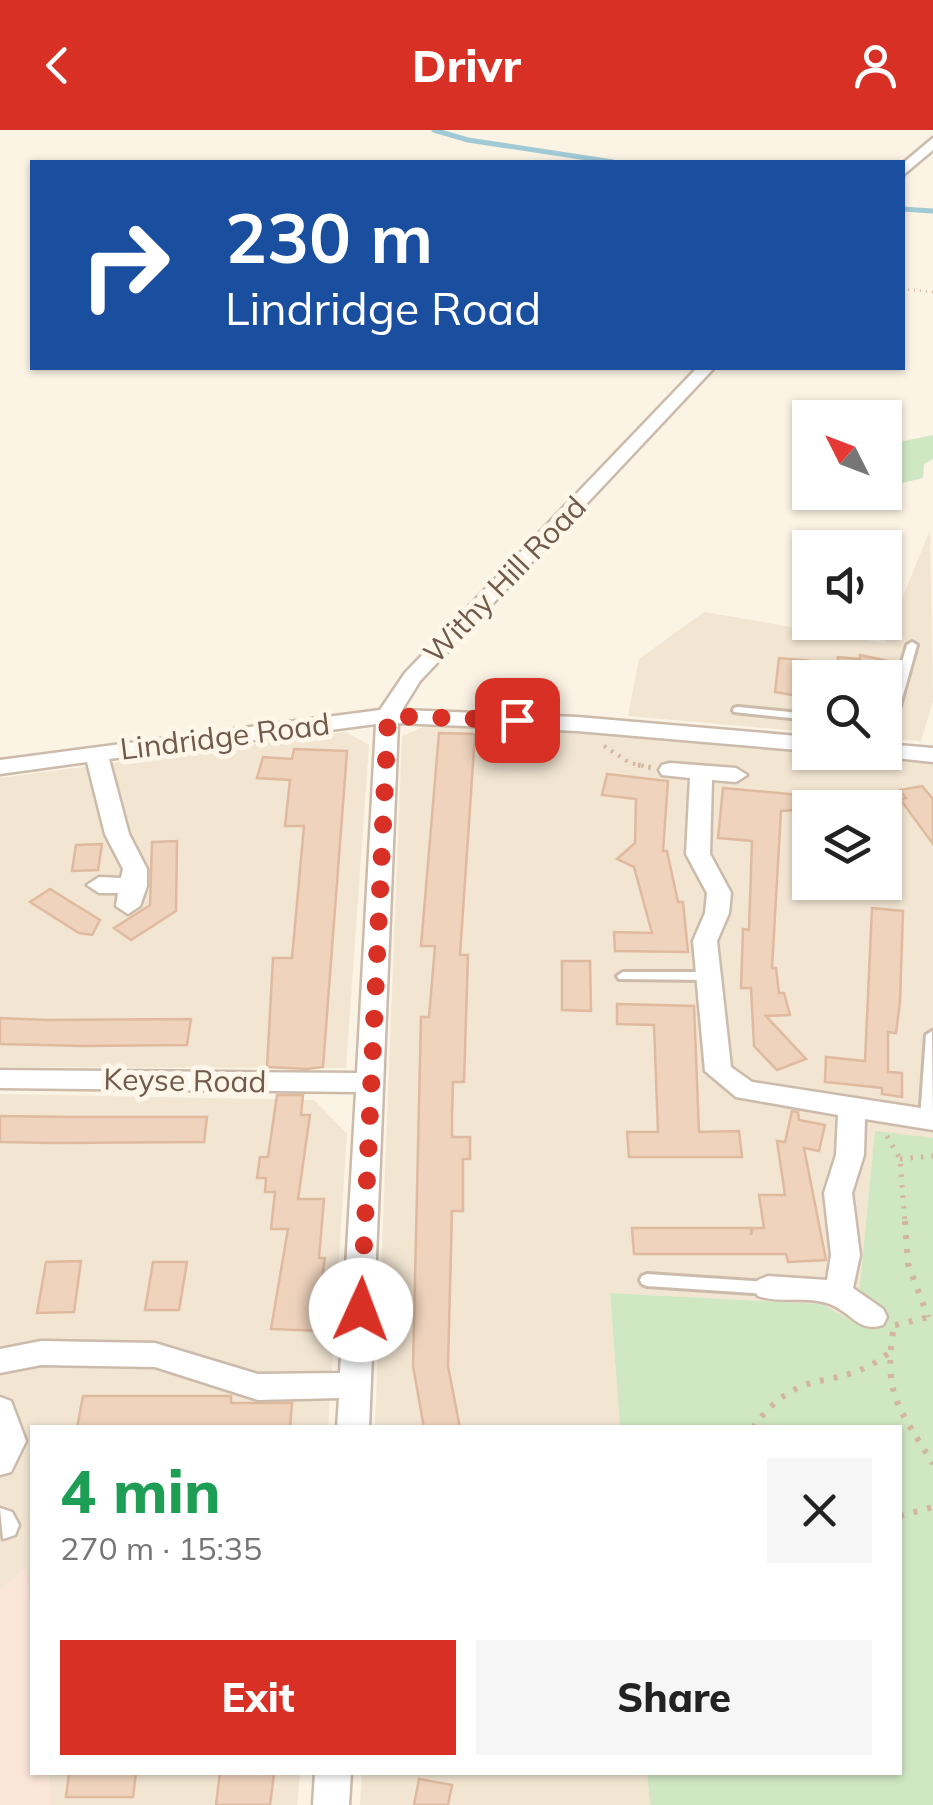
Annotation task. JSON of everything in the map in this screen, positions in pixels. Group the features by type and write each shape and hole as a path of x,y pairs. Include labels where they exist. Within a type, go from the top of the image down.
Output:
{"street":[{"path":"905,169 933,142"},
{"name":"Withy Hill Road","path":"354,1425 388,716 412,677 704,370"},
{"name":"Lindridge Road","path":"0,766 388,716 576,724 792,742"},
{"path":"902,752 933,755"},
{"path":"96,753 117,834 135,869 131,896 99,885"},
{"path":"670,770 736,775"},
{"path":"701,773 698,854 719,892 718,913 706,941 718,1071 745,1090 930,1120"},
{"name":"Keyse Road","path":"0,1078 370,1083"},
{"path":"836,1292 847,1273 848,1246 838,1212 838,1188 850,1156 854,1108"},
{"path":"768,1288 836,1292 882,1321"},
{"path":"0,1362 40,1353 114,1352 156,1355 258,1387 358,1385"},
{"path":"0,1410 10,1441 0,1462"},
{"path":"331,1805 333,1775"}],"lane":[{"path":"902,680 912,644"},
{"path":"738,710 792,715"},
{"path":"623,976 707,976"},
{"path":"930,1120 932,1036"},
{"path":"647,1280 768,1288"}],"path":[{"path":"905,290 933,292"},
{"path":"576,724 616,756 646,768 670,770"},
{"path":"854,1108 867,1124 884,1132 900,1159 908,1264 931,1316 882,1321 892,1350 887,1371 892,1396 933,1464"},
{"path":"900,1159 933,1156"},
{"path":"755,1425 773,1397 792,1385 877,1366 892,1350"},
{"path":"902,1515 933,1507"}],"shaded area":[{"path":"930,530 933,701 921,741 902,739 902,660 792,660 792,730 628,716 639,659 704,612 792,627 792,640 884,643 902,640 902,599"},
{"path":"433,723 595,728 792,748 792,770 902,770 902,760 933,763 933,1138 875,1132 859,1293 884,1310 866,1328 820,1304 610,1293 620,1425 375,1425 402,736"},
{"path":"346,732 369,745 346,1068 0,1067 0,778"},
{"path":"0,1094 314,1100 347,1134 328,1425 30,1425 30,1609 26,1568 0,1589"},
{"path":"26,1567 30,1608 30,1775 48,1775 51,1805 0,1805 0,1589"},
{"path":"48,1775 300,1775 297,1805 51,1805"},
{"path":"362,1775 647,1775 650,1805 360,1805"}],"green space":[{"path":"933,435 933,459 924,464 923,478 902,483 902,441"},
{"path":"875,1131 933,1138 933,1805 650,1805 647,1775 902,1775 902,1425 620,1425 610,1293 821,1304 866,1328 884,1311 859,1293"}],"building":[{"path":"860,655 884,660 838,660 860,659"},
{"path":"779,658 800,660 792,660 792,695 775,692"},
{"path":"439,733 475,734 460,955 468,955 464,1082 453,1082 452,1116 452,1137 470,1137 470,1159 463,1159 463,1211 452,1211 448,1366 459,1425 423,1425 413,1366 421,1017 429,1017 435,946 421,946"},
{"path":"294,749 347,751 323,1067 307,1069 267,1067 273,958 292,958 304,826 285,826 290,780 257,778 263,757 292,759"},
{"path":"607,774 668,781 663,851 667,851 678,902 683,902 688,952 615,951 614,932 652,933 634,867 617,859 635,843 636,799 602,795"},
{"path":"922,786 933,799 933,844 902,802 906,798 900,790"},
{"path":"723,788 792,794 792,810 781,811 772,968 776,968 779,993 784,993 790,1015 766,1016 806,1059 777,1070 754,1046 751,988 741,988 743,929 749,930 752,841 718,838"},
{"path":"177,841 176,911 131,940 114,928 150,905 152,842"},
{"path":"102,844 98,870 72,871 76,845"},
{"path":"50,889 100,920 92,935 79,933 30,902"},
{"path":"872,908 903,911 900,1002 896,1033 888,1032 888,1072 902,1073 902,1097 882,1094 882,1088 825,1082 826,1057 865,1061"},
{"path":"562,961 590,961 591,1011 562,1010"},
{"path":"617,1004 694,1006 699,1132 739,1131 742,1157 629,1157 627,1132 658,1132 654,1025 617,1024"},
{"path":"0,1018 191,1019 187,1045 83,1046 0,1044"},
{"path":"277,1095 303,1095 301,1115 310,1115 298,1199 324,1199 319,1258 325,1258 319,1298 325,1298 322,1331 271,1329 288,1229 271,1229 275,1192 265,1192 266,1178 257,1178 260,1157 268,1157"},
{"path":"792,1111 798,1112 799,1120 825,1125 819,1151 804,1148 826,1260 788,1262 786,1254 634,1254 632,1228 751,1228 751,1235 753,1228 764,1228 759,1195 785,1195 777,1141 785,1142"},
{"path":"0,1116 207,1117 204,1142 54,1143 0,1142"},
{"path":"81,1261 74,1312 37,1313 46,1262"},
{"path":"153,1262 187,1262 179,1310 145,1310"},
{"path":"83,1396 231,1396 231,1403 292,1403 290,1425 78,1425"},
{"path":"69,1775 136,1775 133,1797 66,1797"},
{"path":"220,1775 274,1775 270,1805 216,1805"},
{"path":"419,1779 452,1785 448,1805 414,1805"}],"waterway":[{"path":"434,130 468,140 600,160"},
{"path":"905,209 933,211"}],"route":[{"path":"361,1310 388,716 517,720"}]}
